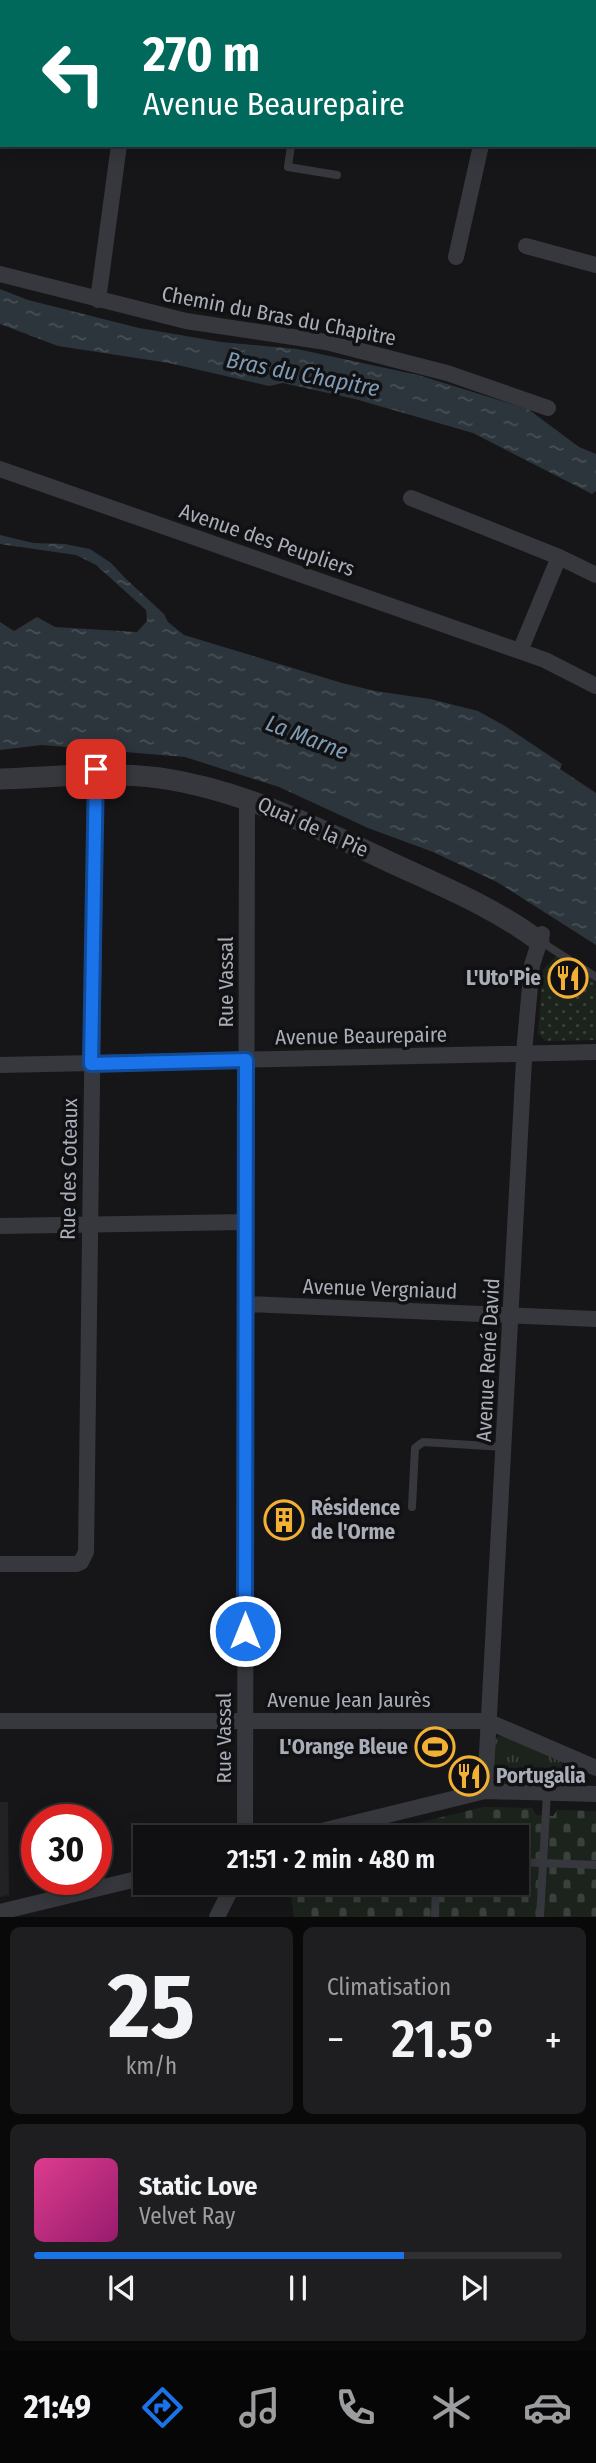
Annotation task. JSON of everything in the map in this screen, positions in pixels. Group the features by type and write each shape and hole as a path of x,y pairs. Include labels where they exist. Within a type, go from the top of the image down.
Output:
{"street":[{"path":"98,300 119,147"},
{"path":"456,257 481,147"},
{"path":"526,246 596,265"},
{"name":"Chemin du Bras du Chapitre","path":"0,274 186,321 326,342 447,373 548,408"},
{"name":"Avenue des Peupliers","path":"0,469 545,660 596,686"},
{"path":"411,498 559,557 596,575"},
{"path":"520,651 559,557"},
{"name":"Quai de la Pie","path":"0,779 96,772 158,778 209,787 247,799 472,900 545,941"},
{"name":"Rue des Coteaux","path":"0,1564 76,1564 84,1558 86,1552 88,1225 96,772"},
{"name":"Rue Vassal","path":"245,1825 247,799"},
{"name":"Avenue René David","path":"485,1791 525,1054 532,965 545,941"},
{"name":"Avenue Beaurepaire","path":"0,1065 596,1052"},
{"path":"0,1226 246,1222"},
{"name":"Avenue Vergniaud","path":"246,1304 596,1319"},
{"name":"Avenue Jean Jaurès","path":"0,1721 487,1721"},
{"path":"487,1721 596,1768"},
{"path":"346,1825 485,1791 595,1793"},
{"path":"0,1912 133,1880"},
{"path":"217,1917 227,1895"}],"lane":[{"path":"290,147 288,167 337,175"},
{"name":"Quai de la Pie","path":"545,941 596,977"},
{"path":"412,1507 415,1448 422,1442 504,1447"},
{"path":"540,1917 547,1792"},
{"path":"529,1862 596,1865"},
{"path":"435,1917 436,1895"}],"shaded area":[{"path":"0,1802 8,1802 9,1895 0,1897"}],"green space":[{"path":"556,956 596,982 596,1040 545,1041 538,1033 543,970"},
{"path":"503,1736 582,1769 585,1773 580,1785 498,1783 492,1780 492,1743 496,1737"},
{"path":"483,1807 532,1808 536,1815 553,1816 557,1810 596,1811 596,1917 294,1917 291,1895 529,1895 529,1825 410,1825"}],"water":[{"name":"Bras du Chapitre","path":"0,289 28,300 139,328 221,342 297,349 418,375 528,409 579,447 596,454 596,491 592,494 473,433 355,399 283,383 269,386 169,363 58,346 0,324"},
{"name":"La Marne","path":"0,535 33,543 65,544 90,549 111,563 184,635 342,683 478,711 562,764 560,769 596,793 596,945 497,882 279,787 185,757 42,745 0,750 0,622 14,631 37,617 55,627 137,632 147,621 146,610 96,565 76,555 0,544"}],"place":[{"name":"L'Uto'Pie","path":"568,978"},
{"name":"Résidence de l'Orme","path":"284,1520"},
{"name":"L'Orange Bleue","path":"435,1747"},
{"name":"Portugalia","path":"469,1776"}],"route":[{"path":"96,769 91,1064 246,1060 245,1631"}]}
